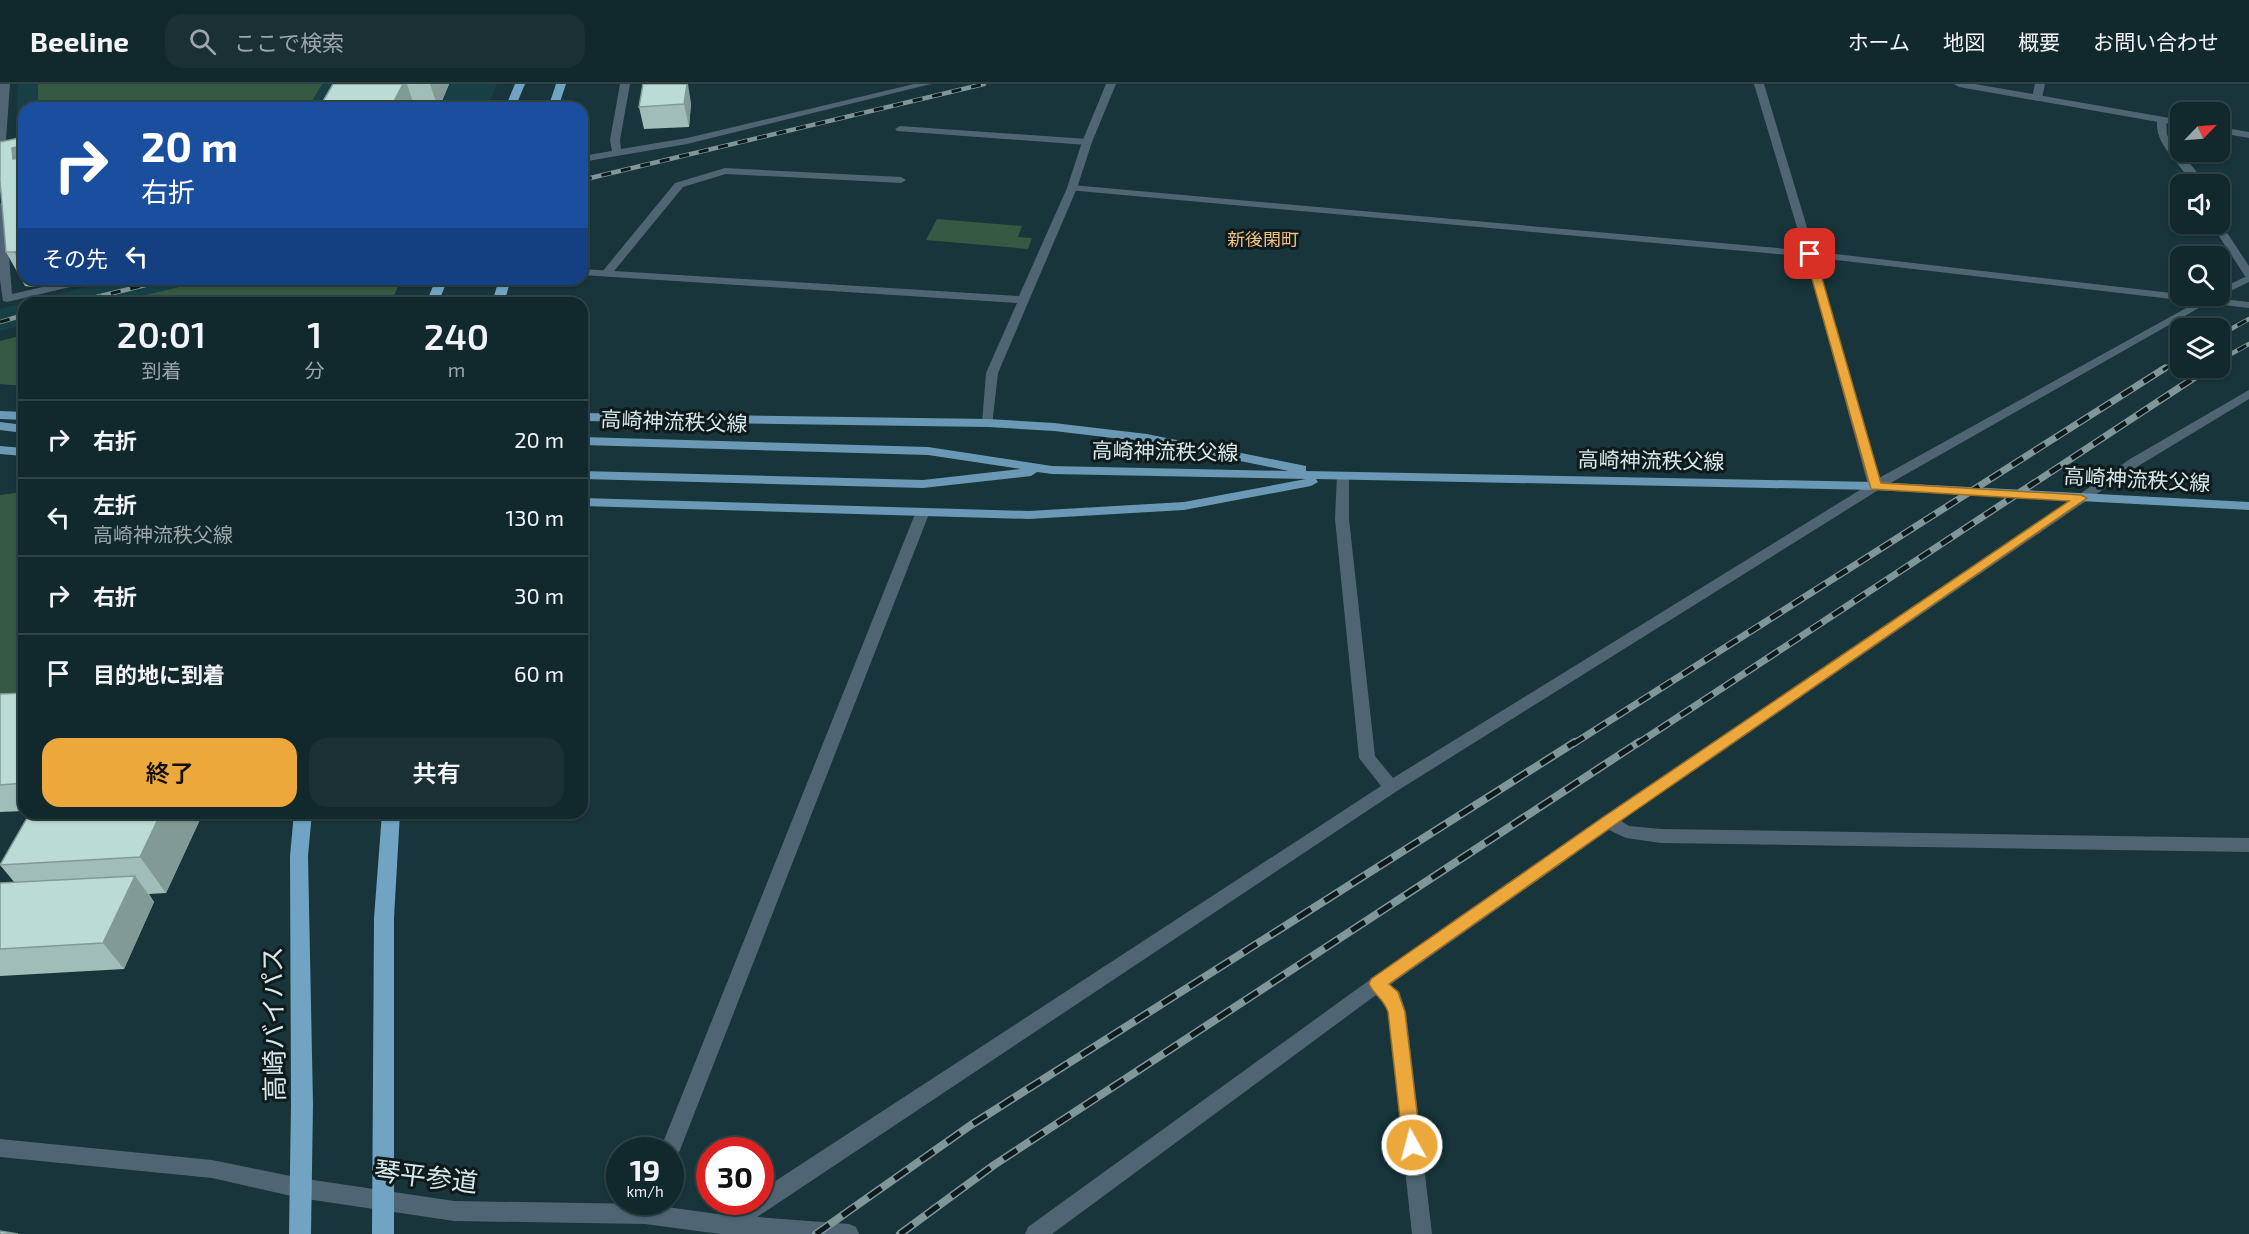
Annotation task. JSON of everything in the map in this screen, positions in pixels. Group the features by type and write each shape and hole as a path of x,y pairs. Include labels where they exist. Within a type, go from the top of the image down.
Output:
{"highway":[{"path":"512,102 520,84"},
{"path":"555,102 561,84"},
{"name":"高崎バイパス","path":"300,1234 302,1104 299,856 302,819"},
{"path":"383,1234 384,918 391,819"}],"main road":[{"path":"0,414 18,416"},
{"path":"588,417 988,423 1054,427 1147,438 1342,477"},
{"path":"0,426 18,428"},
{"path":"0,436 18,436"},
{"name":"高崎神流秩父線","path":"588,441 927,451 1052,470 1875,486 2249,506"},
{"path":"0,450 18,452"},
{"name":"高崎神流秩父線","path":"588,475 923,484 1052,470"},
{"path":"588,502 922,514 1029,515 1184,506 1342,477"}],"street":[{"path":"0,154 5,84"},
{"path":"617,152 615,140 625,84"},
{"path":"588,158 687,141 926,84"},
{"path":"988,423 992,373 1072,189 1087,142 1112,84"},
{"path":"1759,84 1810,254 1875,486"},
{"path":"1959,84 2170,121"},
{"path":"2037,98 2040,84"},
{"path":"2161,120 2162,135 2192,174"},
{"path":"900,129 1087,142"},
{"path":"2230,132 2249,135"},
{"path":"606,274 679,185 725,171 901,180"},
{"path":"1072,189 1810,254 2170,294"},
{"path":"0,206 3,300 66,285"},
{"path":"2222,234 2249,276 2230,287"},
{"path":"588,272 1023,300"},
{"path":"2230,302 2249,305"},
{"path":"720,1230 1391,787 1875,486 2197,306"},
{"path":"1035,1234 1377,984 1608,822 2081,498 2135,462 2249,394"},
{"path":"1342,477 1341,519 1367,758 1391,787"},
{"path":"675,1137 922,514"},
{"path":"1608,822 1626,832 1661,836 2249,845"},
{"path":"1377,984 1392,997 1397,1012 1422,1234"},
{"name":"琴平参道","path":"0,1148 212,1169 300,1188 454,1212 606,1209"},
{"name":"琴平参道","path":"670,1215 720,1230 849,1234"}],"shaded area":[{"path":"18,84 497,84 490,102 18,102 18,216 14,175"},
{"path":"95,285 188,285 139,297 48,297"},
{"path":"18,304 18,326 0,331 0,309"}],"green space":[{"path":"38,84 322,84 312,102 38,102"},
{"path":"937,219 1022,226 1018,237 1032,238 1028,249 926,240"},
{"path":"188,285 398,285 394,297 137,297"},
{"path":"18,336 18,386 0,384 0,341"},
{"path":"18,493 18,718 0,719 0,495"}],"building":[{"path":"333,84 403,84 394,102 322,102"},
{"path":"643,84 687,84 684,104 639,107"},
{"path":"18,138 18,146 12,148 13,159 18,158 18,251 14,252 6,252 0,181 0,142"},
{"path":"18,693 18,784 0,785 0,694"},
{"path":"27,819 158,819 140,857 0,865"},
{"path":"135,876 103,943 0,949 0,883"},
{"path":"0,1231 18,1234 0,1234"}],"railway":[{"path":"588,179 984,84"},
{"path":"96,297 146,285"},
{"path":"0,322 18,317"},
{"path":"2230,329 2249,319"},
{"path":"2230,354 2249,344"},
{"path":"2163,370 2170,365"},
{"path":"1573,744 2165,368"},
{"path":"1637,744 2194,378"},
{"path":"816,1234 971,1125 1575,742"},
{"path":"900,1234 994,1165 1639,742"}],"district":[{"name":"新後閑町","path":"1263,240"}],"route":[{"path":"1412,1145 1397,1012 1392,997 1377,984 1608,822 2081,498 1875,486 1810,254"}]}
